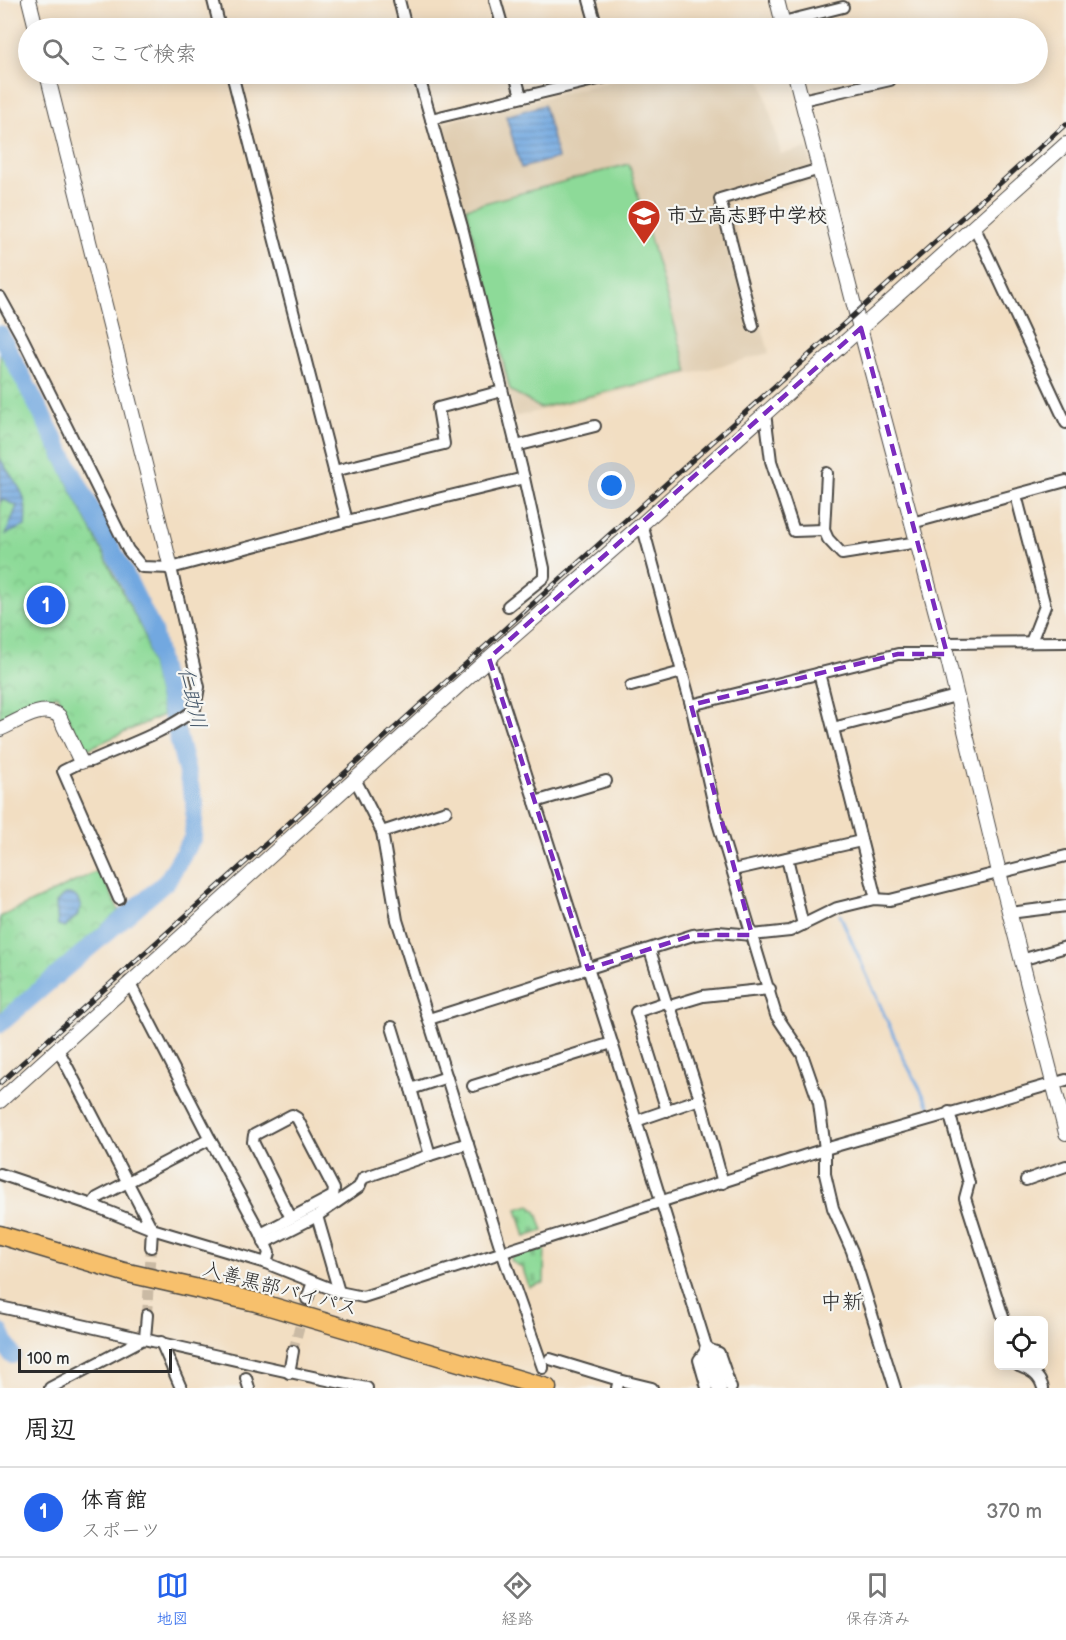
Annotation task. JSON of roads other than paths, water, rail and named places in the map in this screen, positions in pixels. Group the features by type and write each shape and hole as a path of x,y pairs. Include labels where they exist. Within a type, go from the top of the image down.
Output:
{"highway":[{"name":"入善黒部バイパス","path":"0,1235 124,1272 256,1302 547,1388"}],"street":[{"path":"29,0 34,18"},
{"path":"213,0 218,18"},
{"path":"399,0 404,18"},
{"path":"495,0 500,18"},
{"path":"589,0 594,18"},
{"path":"777,0 781,18"},
{"path":"808,18 843,7"},
{"path":"50,84 199,687 195,709 184,718 91,761 81,762 63,771 118,899"},
{"path":"235,84 347,521"},
{"path":"421,84 462,227 524,477 544,568 544,577 508,606"},
{"path":"518,84 521,96"},
{"path":"430,119 571,84"},
{"path":"798,84 946,648 1009,913 1060,1081 1066,1133"},
{"path":"802,100 872,84"},
{"path":"0,1101 129,982 356,781 489,658 1066,144"},
{"path":"753,326 720,199 820,169"},
{"path":"974,226 1066,423"},
{"path":"0,297 22,336 128,550 142,567 171,568 524,477"},
{"path":"334,471 444,444 438,408 502,391"},
{"path":"765,413 768,449 794,531 824,530"},
{"path":"516,446 595,426"},
{"path":"827,473 824,530 842,554 918,542"},
{"path":"912,523 1066,481"},
{"path":"1016,495 1045,606 1031,642"},
{"path":"642,524 682,672 718,823 776,1015 802,1054 819,1104 825,1149 825,1174 833,1208 852,1251 895,1388"},
{"path":"690,705 898,654 946,648 1066,642"},
{"path":"489,658 719,1388"},
{"path":"631,686 682,672"},
{"path":"819,674 876,899"},
{"path":"832,728 956,696"},
{"path":"0,729 45,710 54,711 59,716 81,762"},
{"path":"356,781 382,832 397,920 502,1252 547,1363 618,1384 652,1388"},
{"path":"534,802 606,781"},
{"path":"382,832 446,811"},
{"path":"733,870 861,841"},
{"path":"429,1019 693,935 718,932 752,934 790,931 837,909 876,899 890,900 1066,856"},
{"path":"787,858 803,925"},
{"path":"1009,913 1066,906"},
{"path":"1022,960 1066,947"},
{"path":"650,950 700,1099 723,1183"},
{"path":"129,982 263,1238 269,1253 266,1263"},
{"path":"667,1111 636,1012 703,996 770,989"},
{"path":"392,1027 430,1155"},
{"path":"473,1086 612,1043"},
{"path":"58,1049 152,1229 151,1247"},
{"path":"411,1089 447,1077"},
{"path":"0,1174 92,1205 152,1229 266,1263 339,1292 363,1297 825,1149 1060,1081"},
{"path":"636,1121 700,1099"},
{"path":"949,1112 969,1183 965,1198 1003,1316"},
{"path":"263,1238 291,1218 333,1196 334,1189 297,1118 292,1115 254,1135 253,1142 291,1218"},
{"path":"92,1205 97,1198 210,1139"},
{"path":"263,1238 317,1216 359,1187 363,1178 468,1143"},
{"path":"1026,1180 1066,1166"},
{"path":"317,1216 339,1292"},
{"path":"307,1299 313,1282"},
{"path":"0,1307 145,1338 289,1373 368,1388"},
{"path":"145,1338 147,1315"},
{"path":"50,1388 145,1338"},
{"path":"161,1342 181,1388"},
{"path":"707,1349 699,1360 707,1388"},
{"path":"707,1349 718,1353 731,1388"},
{"path":"289,1373 293,1351"},
{"path":"1030,1370 1035,1372 1041,1381 1042,1388"}],"water":[{"path":"544,105 558,158 521,168 506,116"},
{"path":"0,458 20,488 26,513 25,526 6,534 17,506 2,499 0,503"},
{"path":"65,894 76,897 81,907 77,916 65,927 58,925 56,903"}],"waterway":[{"name":"仁助川","path":"0,334 153,631 195,805 193,837 167,881 0,1024"},
{"path":"840,915 905,1061 929,1106"},
{"name":"仁助川","path":"0,1332 12,1355"}],"tunnel":[{"path":"147,1315 151,1247"},
{"path":"293,1351 307,1299"}],"railway":[{"path":"0,1083 1066,124"}],"place":[{"name":"市立高志野中学校","path":"644,245"},
{"name":"体育館","path":"46,605"}],"district":[{"name":"中新","path":"842,1302"}]}
